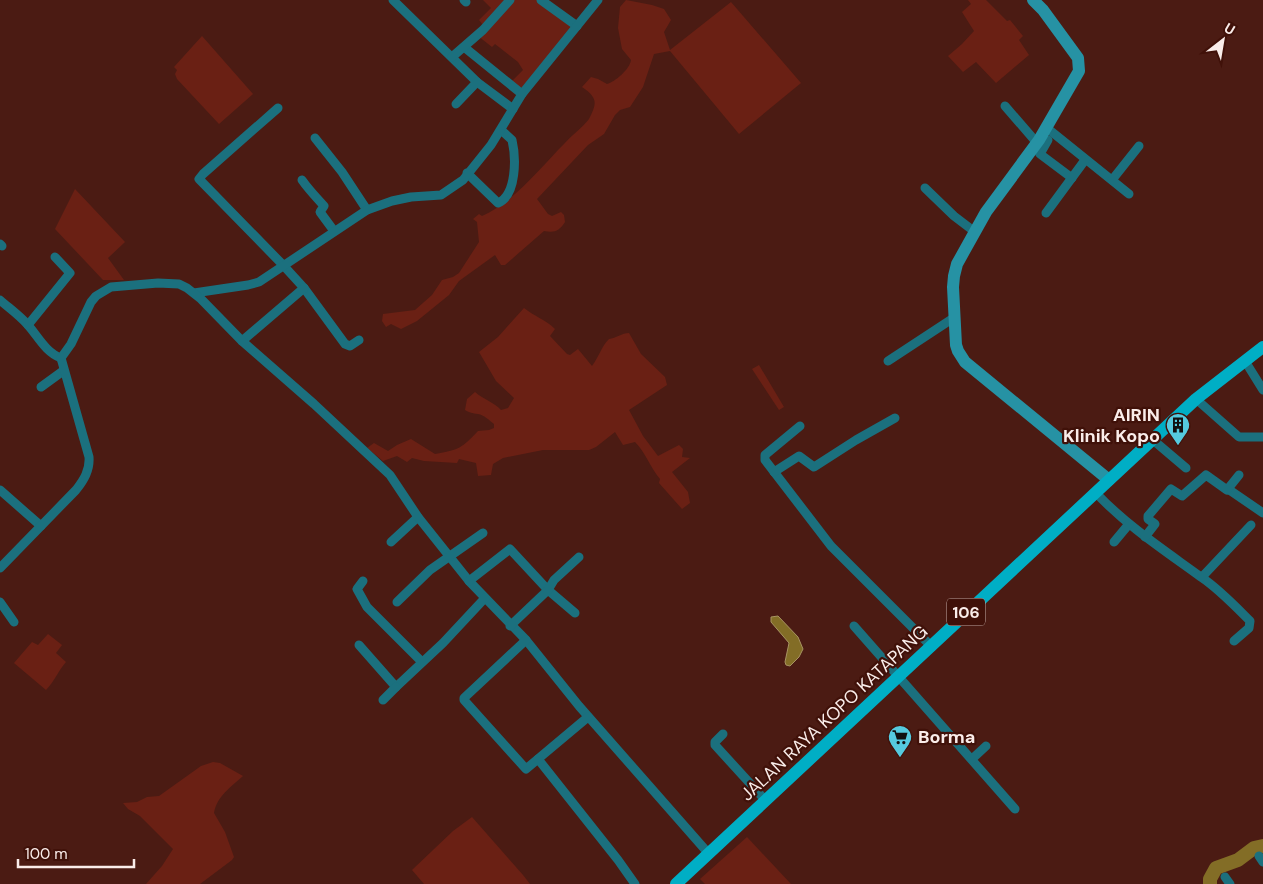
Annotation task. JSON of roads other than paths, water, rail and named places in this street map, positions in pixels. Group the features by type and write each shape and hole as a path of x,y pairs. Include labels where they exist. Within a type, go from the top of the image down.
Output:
{"main road":[{"name":"JALAN RAYA KOPO KATAPANG","path":"676,884 932,647 958,620 1196,398 1262,350"}],"street":[{"path":"392,0 477,82 513,110"},
{"path":"452,57 483,30 510,0"},
{"path":"542,0 578,26"},
{"path":"194,293 254,284 367,210 392,201 441,194 463,180 501,130 522,94 598,0"},
{"path":"1034,0 1043,5 1078,58 1079,71 1044,137 986,212 955,270 955,317 958,351 966,362 1108,480"},
{"path":"464,47 522,94"},
{"path":"456,104 477,82"},
{"path":"1005,106 1044,137 1085,160 1129,194"},
{"path":"278,108 199,179 304,288 346,344 350,346 360,340"},
{"path":"467,173 498,203 506,198 514,176 512,140 501,130"},
{"path":"1044,137 1040,154 1072,178"},
{"path":"315,138 342,172 367,210"},
{"path":"1112,180 1139,146"},
{"path":"1046,213 1085,160"},
{"path":"302,180 324,206 320,212 334,231"},
{"path":"925,188 950,213 975,232"},
{"path":"28,325 70,273 55,257"},
{"path":"0,568 81,484 86,476 89,463 75,405 63,372 61,358 70,346 91,302 103,291 122,286 166,282 179,284 194,293 242,341 314,404 390,475 418,517 469,581 510,626 526,640 588,717 709,854"},
{"path":"242,341 304,288"},
{"path":"0,300 28,325 44,346 55,356 61,358"},
{"path":"888,361 955,317"},
{"path":"1245,361 1263,390"},
{"path":"41,387 63,372"},
{"path":"1196,398 1239,437 1263,437"},
{"path":"774,472 799,456 814,467 895,418"},
{"path":"800,426 766,455 765,460 831,546 932,647"},
{"path":"1153,440 1186,468"},
{"path":"1145,537 1155,524 1148,519 1148,516 1171,489 1182,496 1206,475 1263,513"},
{"path":"1228,489 1238,476"},
{"path":"0,490 41,526"},
{"path":"1096,492 1129,524 1165,553 1202,577 1250,621 1249,628 1234,641"},
{"path":"391,542 418,517"},
{"path":"1114,542 1129,524"},
{"path":"1202,577 1251,525"},
{"path":"397,602 430,570 483,533"},
{"path":"469,581 510,549 548,590 575,614"},
{"path":"510,626 579,557"},
{"path":"363,581 357,588 364,602 422,662"},
{"path":"383,700 485,598"},
{"path":"0,602 14,622"},
{"path":"854,626 900,676 1015,809"},
{"path":"526,640 463,699 526,769 588,717"},
{"path":"359,645 396,687"},
{"path":"724,734 715,742 715,745 766,801"},
{"path":"972,759 986,746"},
{"path":"538,759 635,884"}],"waterway":[{"path":"1210,884 1210,879 1216,868 1238,860 1254,848 1263,846"}],"place":[{"name":"AIRIN Klinik Kopo","path":"1178,446"},
{"name":"Borma","path":"900,758"}]}
